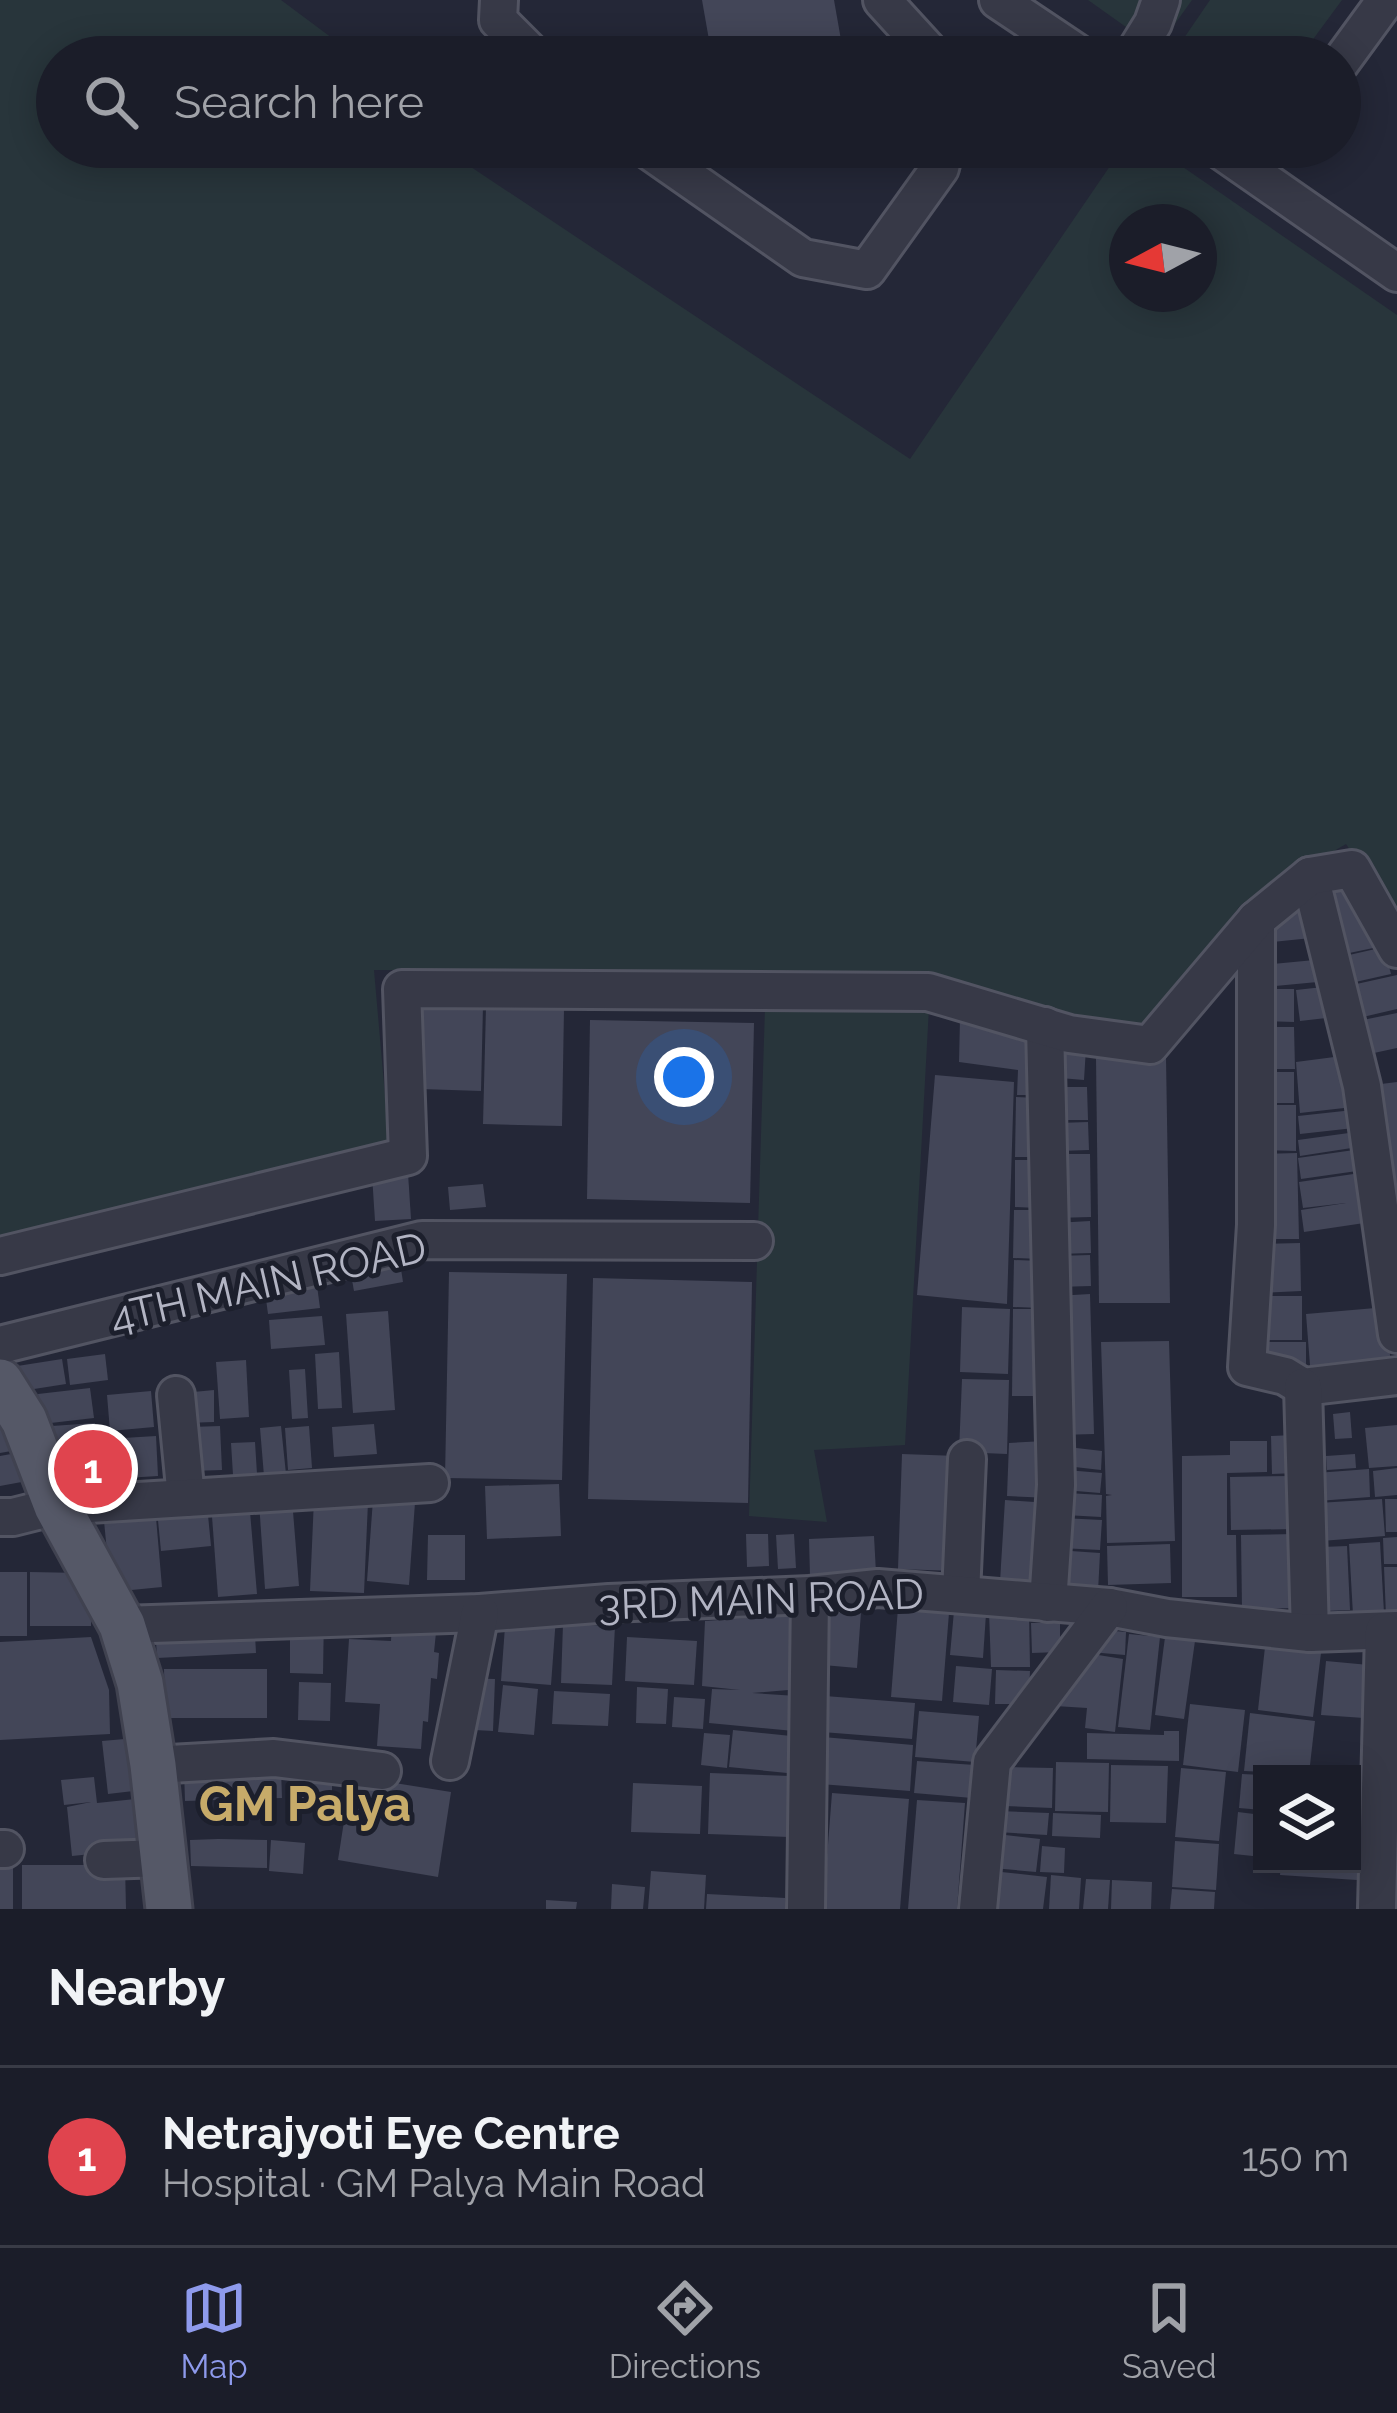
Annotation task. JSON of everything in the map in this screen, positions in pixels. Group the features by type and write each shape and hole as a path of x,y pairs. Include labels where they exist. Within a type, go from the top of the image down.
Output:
{"main road":[{"path":"0,1382 23,1420 57,1506 122,1625 140,1683 166,1879"}],"street":[{"path":"499,0 498,20 514,36"},
{"path":"882,0 915,36"},
{"path":"998,0 1052,36"},
{"path":"1145,36 1161,0"},
{"path":"1360,36 1386,0"},
{"path":"674,168 802,258 867,270 939,168"},
{"path":"1276,168 1397,274"},
{"path":"0,1256 408,1156 401,989 928,992 1069,1034 1150,1045 1256,920 1310,876 1352,869 1397,949"},
{"path":"1310,876 1362,1086 1397,1334"},
{"path":"1256,920 1256,1226 1247,1367 1286,1376 1304,1387 1397,1376"},
{"path":"1046,1026 1056,1484 1048,1603"},
{"name":"4TH MAIN ROAD","path":"0,1346 422,1240 754,1241"},
{"path":"1304,1387 1310,1633"},
{"path":"176,1395 186,1498"},
{"path":"961,1594 967,1459"},
{"path":"0,1517 57,1506 430,1483"},
{"name":"3RD MAIN ROAD","path":"122,1625 480,1612 878,1588 1109,1607 1310,1633 1391,1630"},
{"path":"806,1909 810,1595"},
{"path":"978,1909 992,1762 1109,1607"},
{"path":"450,1761 480,1612"},
{"path":"1377,1909 1391,1630"},
{"path":"153,1765 274,1758 382,1771"},
{"path":"105,1867 166,1879"}],"shaded area":[{"path":"0,0 281,0 329,36 36,36 36,168 473,168 910,459 1109,168 1184,168 1397,315 1397,918 1346,844 1241,905 1144,1030 904,974 374,970 389,1141 0,1238"},
{"path":"1088,0 1192,0 1166,36 1139,36"},
{"path":"1210,0 1342,0 1315,36 1185,36"},
{"path":"765,1007 929,1008 905,1445 814,1450 827,1522 749,1516"}],"building":[{"path":"702,0 834,0 840,36 708,36"},
{"path":"1347,878 1378,947 1335,956 1317,885"},
{"path":"1313,891 1321,937 1263,943 1262,924"},
{"path":"1384,947 1391,974 1342,985 1336,958"},
{"path":"1325,959 1328,981 1264,987 1261,965"},
{"path":"1397,975 1397,1009 1350,1020 1343,987"},
{"path":"1332,986 1335,1017 1300,1021 1296,990"},
{"path":"1262,989 1294,989 1294,1022 1261,1021"},
{"path":"422,1004 483,1006 481,1091 421,1089"},
{"path":"486,1007 564,1009 562,1126 483,1124"},
{"path":"1397,1013 1397,1048 1360,1056 1353,1022"},
{"path":"960,1019 1017,1026 1017,1038 1034,1040 1040,1095 1017,1095 1018,1070 959,1062"},
{"path":"590,1020 754,1023 750,1203 587,1199"},
{"path":"1260,1027 1294,1027 1295,1069 1260,1069"},
{"path":"1051,1045 1086,1048 1084,1080 1048,1077"},
{"path":"1342,1056 1353,1107 1300,1113 1296,1062"},
{"path":"1096,1058 1166,1058 1170,1303 1099,1303"},
{"path":"1263,1072 1294,1072 1294,1103 1263,1103"},
{"path":"935,1075 1014,1082 1007,1304 917,1295"},
{"path":"1397,1082 1397,1256 1373,1085"},
{"path":"1057,1087 1087,1087 1088,1120 1057,1120"},
{"path":"1016,1097 1037,1098 1037,1157 1015,1157"},
{"path":"1260,1105 1296,1105 1296,1151 1260,1150"},
{"path":"1353,1110 1354,1128 1300,1134 1298,1116"},
{"path":"1088,1122 1089,1150 1059,1151 1058,1123"},
{"path":"1356,1132 1358,1147 1300,1156 1298,1140"},
{"path":"1361,1149 1364,1170 1301,1179 1298,1158"},
{"path":"1297,1153 1299,1239 1263,1239 1261,1154"},
{"path":"1054,1154 1090,1154 1091,1217 1055,1218"},
{"path":"1015,1160 1039,1160 1038,1208 1015,1207"},
{"path":"1367,1172 1371,1222 1304,1232 1301,1210 1346,1203 1303,1208 1299,1182"},
{"path":"408,1173 411,1219 375,1221 372,1175"},
{"path":"483,1184 486,1207 450,1210 448,1187"},
{"path":"1014,1210 1042,1210 1041,1259 1013,1258"},
{"path":"1090,1221 1091,1253 1057,1254 1055,1223"},
{"path":"397,1243 403,1282 354,1291 347,1252"},
{"path":"1300,1243 1301,1291 1262,1293 1261,1244"},
{"path":"1090,1255 1091,1286 1057,1287 1057,1256"},
{"path":"1014,1260 1041,1261 1041,1308 1013,1307"},
{"path":"449,1272 567,1274 562,1480 445,1478"},
{"path":"316,1278 320,1308 268,1314 264,1284"},
{"path":"593,1278 752,1282 748,1503 588,1499"},
{"path":"1090,1294 1094,1434 1060,1435 1056,1296"},
{"path":"1255,1296 1302,1296 1302,1340 1256,1340"},
{"path":"962,1307 1010,1309 1008,1374 960,1372"},
{"path":"1387,1307 1391,1372 1311,1378 1306,1314"},
{"path":"1013,1309 1042,1309 1041,1396 1012,1396"},
{"path":"388,1311 395,1410 353,1413 346,1314"},
{"path":"322,1316 325,1345 271,1349 269,1320"},
{"path":"1169,1341 1175,1541 1107,1543 1106,1496 1112,1495 1106,1494 1101,1342"},
{"path":"1253,1342 1306,1342 1306,1365 1253,1366"},
{"path":"339,1352 342,1408 318,1409 315,1354"},
{"path":"105,1354 108,1380 70,1385 67,1359"},
{"path":"62,1359 66,1384 15,1392 11,1367"},
{"path":"246,1360 249,1417 220,1419 216,1362"},
{"path":"305,1369 308,1418 292,1419 289,1370"},
{"path":"962,1379 1009,1380 1007,1454 959,1452"},
{"path":"90,1388 94,1418 42,1424 38,1394"},
{"path":"214,1390 214,1422 185,1423 183,1393"},
{"path":"151,1391 154,1427 110,1431 107,1395"},
{"path":"0,1412 23,1449 0,1453"},
{"path":"1350,1412 1352,1438 1335,1439 1333,1414"},
{"path":"95,1423 100,1480 58,1483 52,1426"},
{"path":"374,1424 377,1454 334,1457 332,1427"},
{"path":"1397,1425 1397,1466 1369,1468 1365,1428"},
{"path":"220,1426 222,1470 192,1471 191,1427"},
{"path":"281,1426 286,1474 264,1476 260,1428"},
{"path":"309,1426 312,1468 288,1470 285,1428"},
{"path":"1294,1435 1296,1473 1272,1474 1271,1436"},
{"path":"156,1436 158,1476 110,1479 107,1439"},
{"path":"1045,1441 1050,1498 1007,1496 1009,1443"},
{"path":"1230,1441 1267,1441 1267,1472 1227,1473 1227,1535 1236,1535 1237,1597 1182,1597 1182,1456 1230,1455"},
{"path":"255,1442 257,1474 233,1475 231,1443"},
{"path":"1068,1447 1102,1451 1101,1470 1066,1466"},
{"path":"22,1452 27,1481 0,1486 0,1456"},
{"path":"902,1454 958,1456 955,1571 898,1569"},
{"path":"1355,1454 1356,1468 1327,1470 1326,1456"},
{"path":"1397,1468 1397,1495 1375,1497 1373,1471"},
{"path":"1369,1469 1370,1497 1318,1501 1316,1473"},
{"path":"1066,1470 1102,1473 1100,1493 1064,1490"},
{"path":"1293,1476 1294,1529 1231,1530 1230,1477"},
{"path":"559,1484 561,1536 487,1539 485,1486"},
{"path":"374,1486 416,1489 409,1585 367,1581"},
{"path":"1067,1493 1102,1495 1101,1517 1065,1515"},
{"path":"292,1499 299,1586 265,1589 259,1502"},
{"path":"314,1499 368,1502 364,1593 310,1591"},
{"path":"1382,1499 1385,1536 1321,1541 1318,1503"},
{"path":"1385,1499 1397,1499 1397,1532 1386,1532"},
{"path":"249,1500 257,1594 218,1597 211,1503"},
{"path":"1005,1500 1049,1503 1044,1586 1000,1582"},
{"path":"207,1505 211,1546 161,1551 157,1510"},
{"path":"155,1506 162,1587 111,1592 103,1511"},
{"path":"1062,1518 1102,1520 1100,1550 1060,1548"},
{"path":"746,1534 768,1534 769,1566 747,1567"},
{"path":"794,1534 796,1568 778,1569 776,1535"},
{"path":"1295,1534 1297,1608 1242,1609 1241,1535"},
{"path":"428,1535 465,1535 465,1580 427,1580"},
{"path":"874,1536 876,1573 810,1576 809,1539"},
{"path":"1397,1537 1397,1564 1384,1564 1383,1538"},
{"path":"1380,1542 1384,1613 1353,1615 1349,1544"},
{"path":"1170,1544 1171,1583 1108,1585 1107,1546"},
{"path":"1347,1546 1350,1610 1325,1611 1322,1547"},
{"path":"1056,1550 1100,1553 1098,1592 1054,1589"},
{"path":"1384,1567 1397,1567 1397,1615 1386,1616"},
{"path":"0,1572 27,1572 27,1636 0,1636"},
{"path":"30,1572 81,1573 91,1626 30,1626"},
{"path":"898,1608 949,1613 942,1701 891,1697"},
{"path":"827,1610 861,1612 857,1668 823,1665"},
{"path":"954,1611 986,1614 983,1658 950,1655"},
{"path":"1029,1611 1030,1667 991,1667 989,1612"},
{"path":"506,1613 556,1617 551,1685 501,1681"},
{"path":"290,1614 324,1614 323,1674 290,1673"},
{"path":"795,1615 800,1689 752,1693 797,1696 794,1731 709,1723 712,1689 740,1690 702,1686 705,1621"},
{"path":"254,1616 256,1653 157,1658 155,1622"},
{"path":"392,1621 437,1623 437,1679 431,1678 421,1749 377,1746 380,1704 345,1702 349,1639 391,1641"},
{"path":"1060,1622 1060,1652 1032,1653 1031,1623"},
{"path":"563,1624 615,1626 612,1685 561,1683"},
{"path":"1092,1629 1126,1632 1125,1655 1090,1652"},
{"path":"1129,1634 1160,1637 1150,1730 1118,1727"},
{"path":"91,1637 109,1690 110,1734 0,1740 0,1642"},
{"path":"627,1637 697,1641 694,1685 625,1681"},
{"path":"1165,1637 1195,1641 1184,1719 1155,1715"},
{"path":"1265,1647 1321,1653 1313,1717 1258,1710"},
{"path":"1086,1653 1123,1659 1115,1732 1085,1728 1087,1708 1055,1706"},
{"path":"1326,1661 1369,1665 1364,1718 1321,1715"},
{"path":"956,1666 992,1669 989,1705 953,1702"},
{"path":"164,1669 267,1669 267,1718 165,1718"},
{"path":"996,1670 1030,1671 1029,1692 1017,1704 995,1704"},
{"path":"458,1678 495,1679 493,1731 456,1729"},
{"path":"299,1682 331,1683 330,1721 298,1720"},
{"path":"503,1685 538,1689 534,1735 498,1732"},
{"path":"637,1687 668,1689 666,1724 636,1723"},
{"path":"554,1691 610,1694 608,1726 552,1724"},
{"path":"825,1696 915,1703 912,1739 822,1732"},
{"path":"674,1697 705,1699 703,1729 672,1727"},
{"path":"1190,1704 1245,1710 1238,1772 1183,1765"},
{"path":"919,1711 979,1716 975,1762 915,1757"},
{"path":"1250,1713 1315,1721 1310,1765 1253,1765 1253,1771 1244,1771"},
{"path":"733,1730 801,1737 797,1774 729,1767"},
{"path":"1164,1731 1179,1731 1179,1761 1087,1759 1087,1733 1164,1735"},
{"path":"704,1733 730,1735 727,1768 701,1765"},
{"path":"823,1737 913,1745 910,1791 820,1784"},
{"path":"136,1738 142,1790 108,1794 102,1741"},
{"path":"917,1761 975,1765 972,1798 914,1793"},
{"path":"1056,1762 1109,1763 1108,1812 1055,1811"},
{"path":"1111,1765 1168,1766 1166,1823 1110,1822"},
{"path":"1006,1767 1053,1768 1052,1808 1005,1806"},
{"path":"281,1768 282,1798 185,1801 184,1770"},
{"path":"1181,1768 1226,1772 1219,1841 1175,1837"},
{"path":"290,1771 332,1771 332,1807 290,1807"},
{"path":"710,1773 791,1776 789,1837 708,1834"},
{"path":"1242,1774 1253,1775 1253,1809 1239,1808"},
{"path":"351,1776 451,1792 438,1877 338,1860"},
{"path":"94,1777 97,1803 145,1798 150,1848 72,1856 67,1807 91,1802 64,1805 61,1780"},
{"path":"633,1783 702,1786 700,1834 631,1832"},
{"path":"832,1793 909,1799 900,1909 823,1909"},
{"path":"917,1800 965,1803 957,1909 908,1909"},
{"path":"998,1811 1049,1813 1047,1835 997,1832"},
{"path":"1238,1812 1253,1814 1253,1856 1234,1854"},
{"path":"1053,1813 1101,1815 1100,1838 1052,1836"},
{"path":"997,1834 1040,1839 1036,1872 993,1868"},
{"path":"190,1840 267,1840 267,1868 191,1866"},
{"path":"271,1840 305,1843 303,1874 269,1871"},
{"path":"1175,1841 1219,1844 1216,1890 1172,1887"},
{"path":"1042,1846 1065,1848 1064,1873 1040,1872"},
{"path":"0,1860 13,1860 13,1909 0,1909"},
{"path":"22,1865 125,1865 126,1909 22,1909"},
{"path":"651,1871 706,1875 704,1909 648,1909"},
{"path":"992,1871 1047,1877 1043,1909 988,1909"},
{"path":"1280,1873 1357,1873 1357,1880"},
{"path":"1051,1875 1081,1878 1079,1909 1049,1909"},
{"path":"1086,1879 1110,1880 1108,1909 1083,1909"},
{"path":"1112,1880 1152,1882 1151,1909 1111,1909"},
{"path":"612,1884 645,1887 643,1909 611,1909"},
{"path":"1172,1889 1215,1892 1214,1909 1170,1909"},
{"path":"707,1894 785,1898 785,1909 706,1909"},
{"path":"546,1900 577,1902 576,1909 546,1909"}],"place":[{"name":"Netrajyoti Eye Centre","path":"93,1469"}],"district":[{"name":"GM Palya","path":"305,1804"}]}
